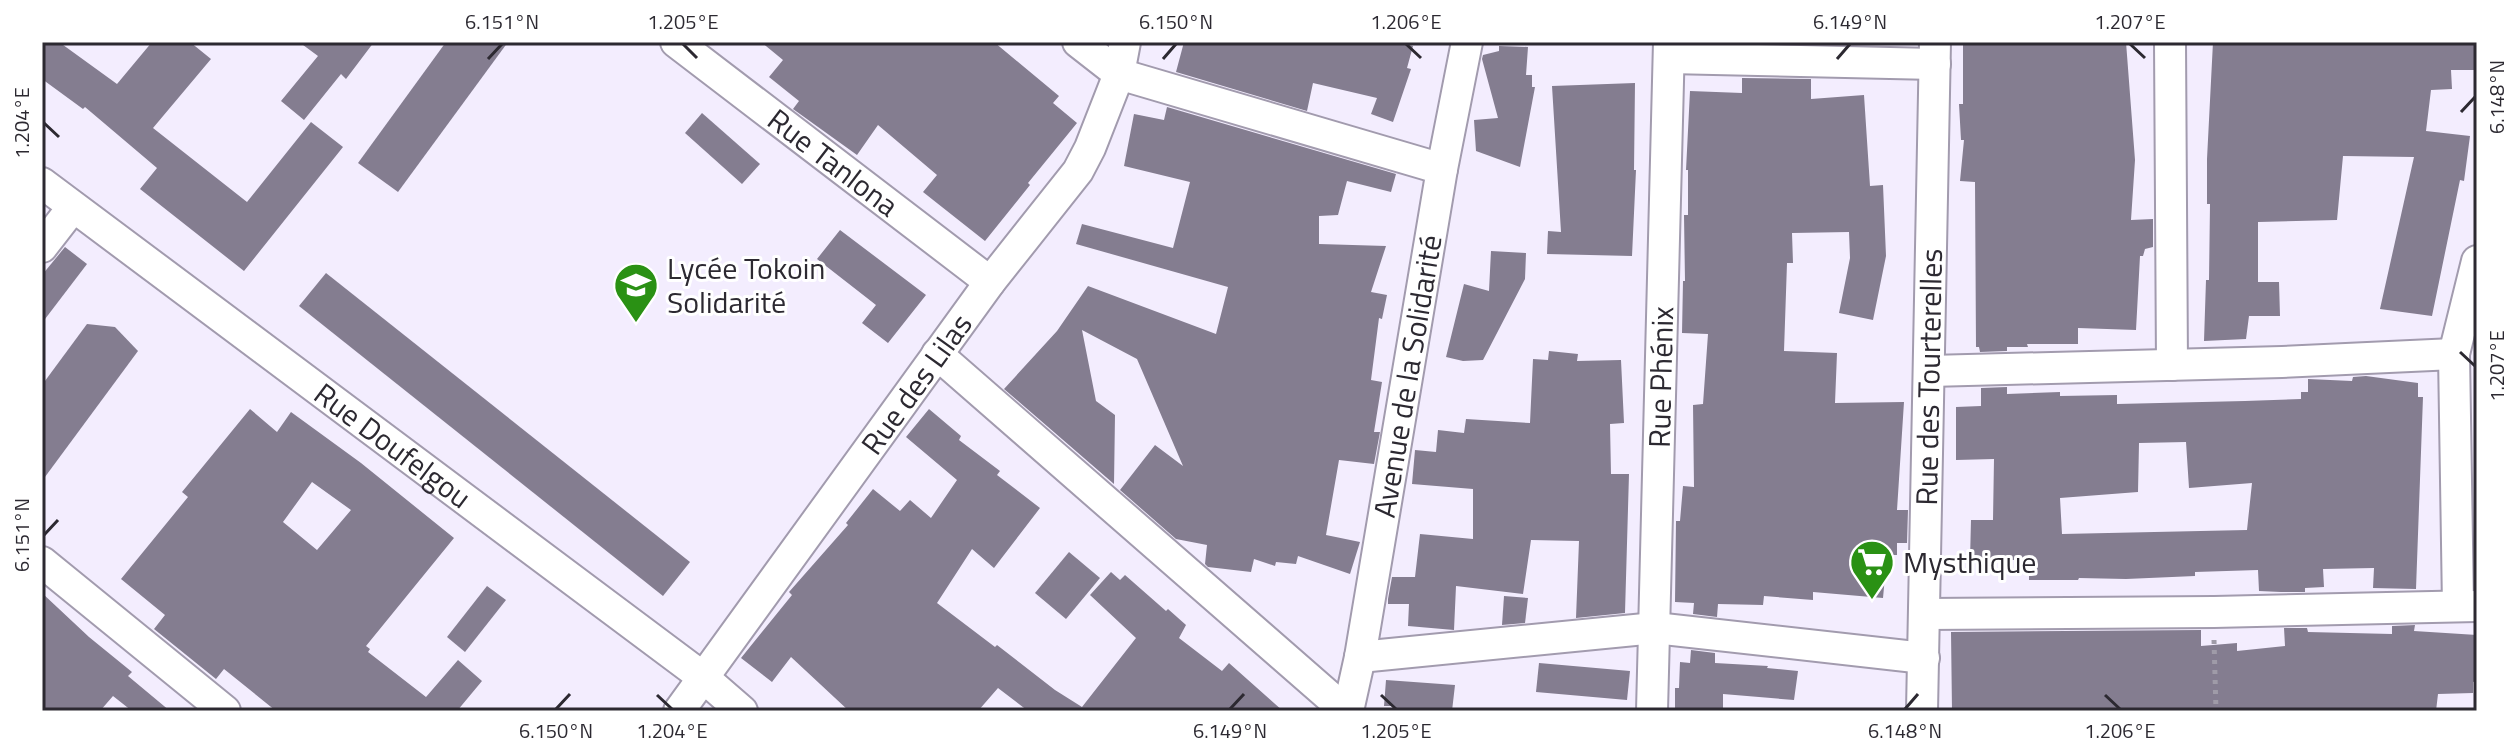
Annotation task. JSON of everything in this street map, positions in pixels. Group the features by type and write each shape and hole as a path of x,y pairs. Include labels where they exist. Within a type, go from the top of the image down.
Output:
{"street":[{"name":"Rue Tanlona","path":"676,42 990,282"},
{"path":"1078,42 1119,74 1442,169"},
{"name":"Rue des Lilas","path":"679,711 990,282 1078,171 1119,74 1125,42"},
{"name":"Avenue de la Solidarité","path":"1347,711 1360,657 1442,169 1467,42"},
{"path":"2170,42 2172,365"},
{"path":"1669,50 1935,53"},
{"name":"Rue Phénix","path":"1652,711 1669,50"},
{"name":"Rue des Tourterelles","path":"1922,711 1935,53"},
{"name":"Rue Doufelgou","path":"42,183 704,678 742,711"},
{"path":"42,247 73,207"},
{"path":"1926,614 2468,606 2454,354 2477,261"},
{"path":"937,354 1347,711"},
{"path":"1930,371 2454,354"},
{"path":"42,562 225,711"},
{"path":"1360,657 1655,628 1924,658"}],"path":[{"path":"2214,612 2216,711"}],"building":[{"path":"42,42 59,42 117,84 152,42 190,42 211,59 153,128 247,202 311,122 343,147 244,271 140,189 157,168 85,107 83,109 42,79"},
{"path":"299,42 374,42 346,79 341,74 304,120 281,101 318,56"},
{"path":"446,42 508,42 398,192 358,163"},
{"path":"761,42 994,42 1059,96 1053,103 1077,123 985,241 923,192 937,175 878,125 857,155 793,109 799,101 769,77 783,60"},
{"path":"1184,42 1398,42 1413,46 1407,68 1411,69 1393,122 1371,114 1377,98 1313,83 1307,111 1176,72"},
{"path":"1963,42 2126,42 2135,160 2131,220 2153,219 2153,247 2145,249 2143,256 2140,256 2136,330 2078,328 2078,344 2027,344 2028,347 2007,347 2007,351 1980,352 1976,347 1975,182 1960,181 1964,140 1961,140 1959,104 1963,104"},
{"path":"2213,42 2477,42 2477,70 2451,70 2452,89 2431,90 2426,131 2470,136 2464,181 2460,180 2432,316 2380,309 2414,157 2343,156 2337,220 2258,222 2258,282 2279,282 2280,316 2249,316 2246,339 2204,341 2206,280 2209,280 2207,159"},
{"path":"1499,46 1528,47 1526,75 1532,75 1532,87 1535,87 1520,167 1476,151 1474,120 1498,118 1482,59 1483,55 1499,51"},
{"path":"1742,78 1811,79 1811,99 1864,95 1870,186 1883,185 1886,256 1873,320 1839,313 1850,258 1849,232 1792,233 1793,263 1787,263 1784,351 1837,353 1835,403 1904,402 1897,510 1908,510 1907,543 1897,543 1897,555 1887,555 1883,598 1813,592 1813,600 1764,596 1763,605 1718,604 1717,617 1693,614 1694,603 1675,602 1676,521 1680,521 1683,486 1694,487 1693,405 1703,404 1708,334 1682,333 1684,215 1688,215 1686,170 1690,91 1742,93"},
{"path":"1635,83 1636,170 1632,256 1547,254 1548,231 1561,232 1552,86"},
{"path":"1167,107 1396,174 1391,192 1347,181 1338,215 1319,216 1319,244 1386,246 1371,292 1387,295 1382,319 1379,318 1371,380 1382,382 1374,432 1380,432 1374,464 1339,460 1326,535 1360,542 1350,574 1298,556 1296,564 1276,562 1275,566 1254,559 1251,572 1208,567 1205,564 1207,545 1176,539 1120,490 1155,445 1183,466 1137,359 1082,330 1096,401 1115,415 1114,484 1004,389 1057,331 1088,286 1216,334 1228,287 1076,244 1082,224 1173,248 1190,182 1124,166 1134,114 1164,120"},
{"path":"702,113 760,164 742,184 685,133"},
{"path":"840,230 926,295 888,343 862,323 876,305 817,259"},
{"path":"65,247 87,264 42,323 42,275"},
{"path":"1491,251 1526,253 1525,279 1483,360 1463,361 1446,357 1464,284 1489,291"},
{"path":"326,273 690,562 663,596 299,306"},
{"path":"87,324 115,327 138,351 42,481 42,385"},
{"path":"1549,351 1578,354 1577,361 1621,360 1624,423 1610,424 1611,474 1629,474 1625,613 1576,618 1579,541 1531,540 1523,594 1456,586 1454,630 1408,626 1409,604 1388,604 1388,599 1392,577 1415,577 1420,534 1473,539 1473,489 1412,484 1415,450 1436,452 1438,430 1464,433 1466,419 1530,423 1533,359 1548,360"},
{"path":"2353,377 2418,383 2418,397 2423,397 2416,589 2373,588 2374,568 2323,569 2324,587 2305,588 2305,592 2281,592 2259,591 2258,570 2195,572 2195,576 2029,580 2029,560 1970,560 1971,520 1993,520 1994,459 1956,460 1956,407 1981,406 1981,388 2007,387 2007,394 2060,392 2060,396 2117,395 2117,404 2245,401 2301,399 2301,392 2308,392 2308,379 2352,381","holes":["2186,442 2189,488 2252,483 2247,530 2062,534 2060,498 2138,492 2139,443"]},
{"path":"250,409 277,432 291,412 361,463 454,538 366,646 370,649 368,652 426,697 458,660 482,681 457,711 276,711 224,669 216,679 154,629 165,615 121,579 188,497 182,492","holes":["312,482 351,510 317,550 283,522"]},
{"path":"929,409 961,436 959,440 1000,471 997,475 1040,508 994,568 972,549 937,603 1082,707 1136,638 1090,595 1111,572 1120,580 1125,575 1186,625 1179,638 1222,671 1229,663 1283,711 1028,711 998,688 978,711 849,711 791,657 772,682 741,658 792,595 789,592 848,525 846,523 873,489 900,511 910,500 931,518 957,480 906,437"},
{"path":"1069,552 1100,578 1066,619 1035,593"},
{"path":"487,586 506,600 465,652 447,637"},
{"path":"42,593 132,672 128,676 170,711 132,711 113,696 100,711 42,711"},
{"path":"1504,596 1528,598 1525,623 1502,625"},
{"path":"2415,625 2414,631 2477,635 2477,681 2473,682 2473,693 2438,694 2436,711 2104,711 2104,708 1952,711 1951,632 2201,630 2201,646 2237,643 2237,651 2285,646 2284,628 2307,628 2308,632 2392,634 2392,626"},
{"path":"1691,650 1715,653 1715,663 1798,671 1794,700 1723,694 1723,711 1675,711 1680,662 1690,663"},
{"path":"1539,663 1630,671 1627,700 1536,692"},
{"path":"1386,680 1455,685 1452,711 1392,711 1393,706 1384,706"}],"place":[{"name":"Lycée Tokoin Solidarité","path":"636,324"},
{"name":"Mysthique","path":"1872,601"}]}
